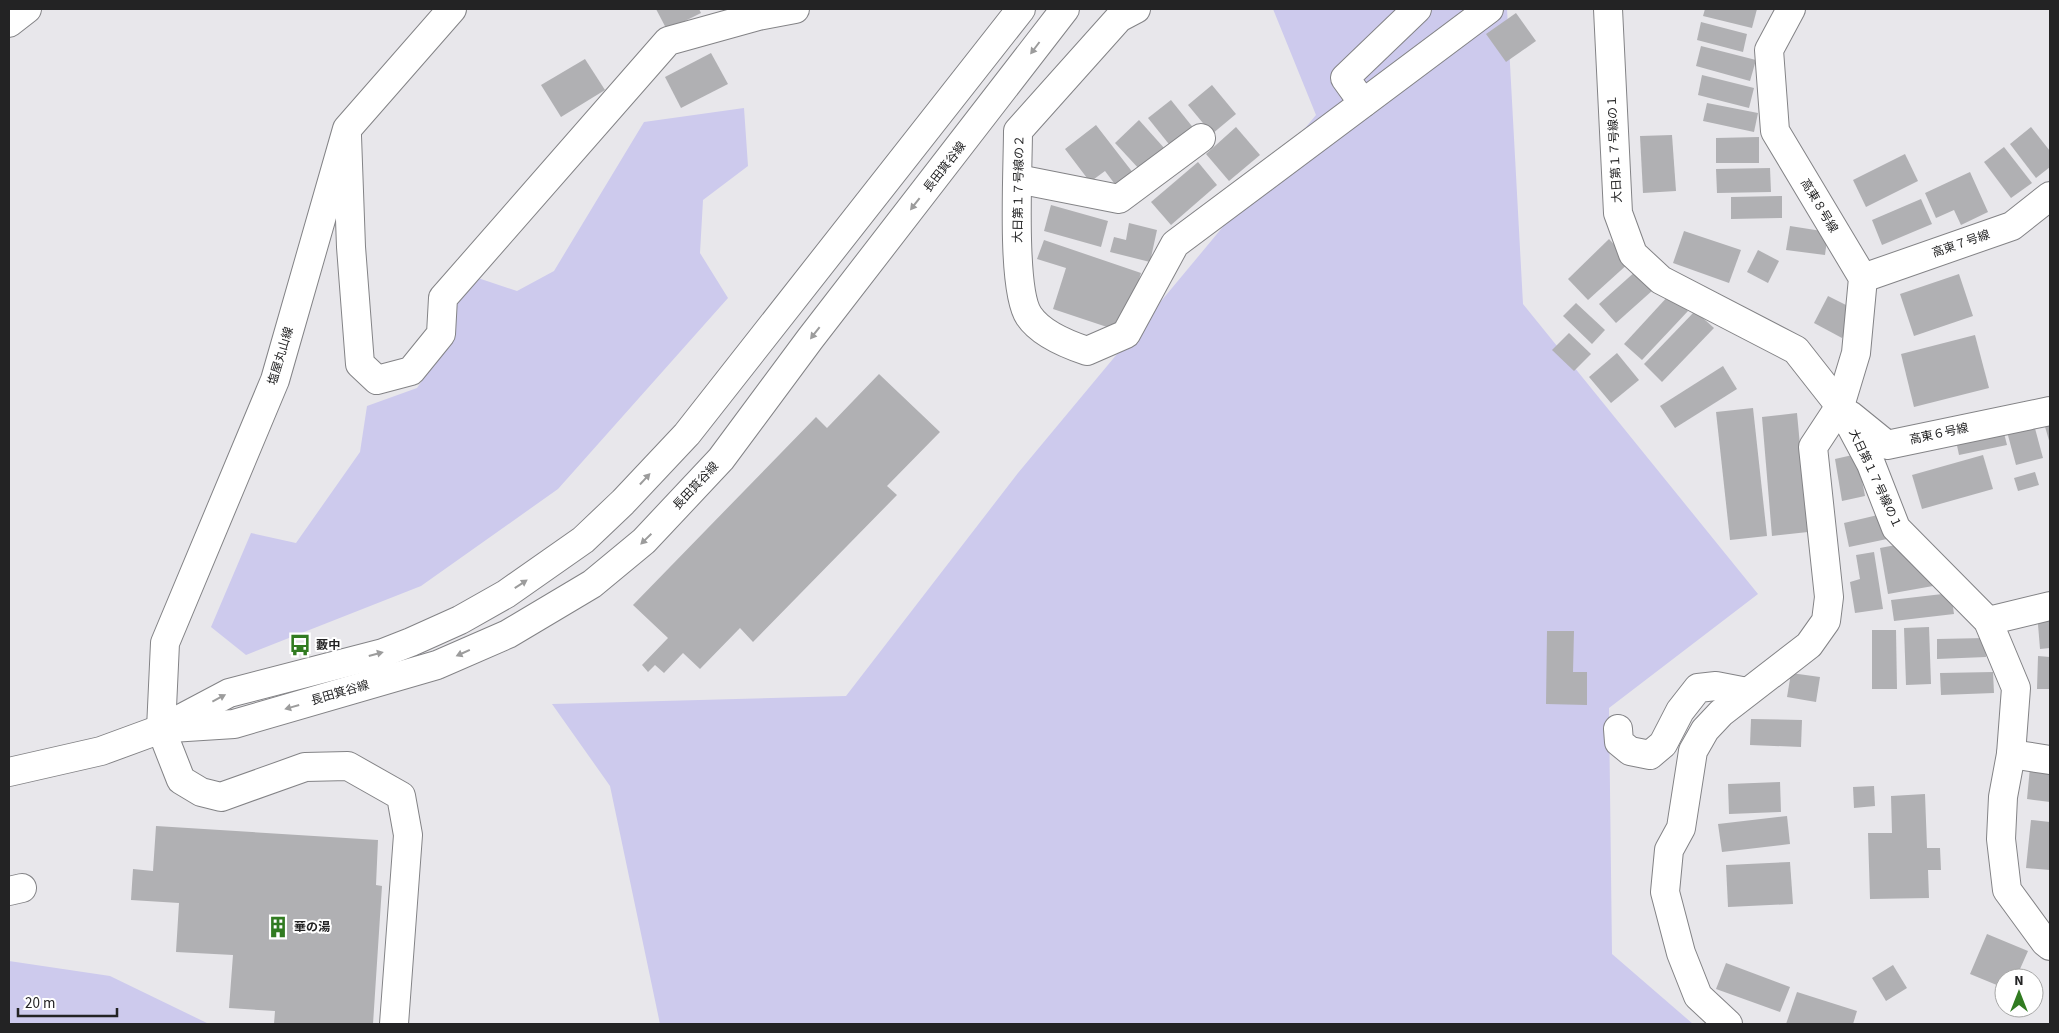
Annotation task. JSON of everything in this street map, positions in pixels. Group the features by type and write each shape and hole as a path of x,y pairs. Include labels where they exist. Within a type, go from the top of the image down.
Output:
{"street":[{"path":"9,23 27,9"},
{"name":"塩屋丸山線","path":"161,729 165,643 274,380 347,129 452,9"},
{"path":"347,129 351,247 360,364 377,380 411,371 441,334 443,298 668,41 758,12 795,9"},
{"name":"長田箕谷線","path":"9,772 101,751 161,729 228,693 383,652 452,624 537,574 583,540 623,502 687,434 1021,9"},
{"name":"長田箕谷線","path":"161,729 234,724 437,665 508,634 592,584 644,541 721,459 810,339 1065,9"},
{"name":"大日第１７号線の２","path":"1136,9 1120,18 1018,131 1018,282 1029,316 1060,341 1088,351 1126,334 1175,244 1363,103"},
{"path":"1417,9 1345,78 1363,103 1489,9"},
{"name":"大日第１７号線の１","path":"1608,9 1618,213 1633,254 1660,280 1796,350 1840,406 1871,464 1896,528 1988,621 2016,688 2011,754 2003,797 2001,839 2007,890 2045,942 2050,946"},
{"name":"高東８号線","path":"1791,9 1769,50 1775,131 1864,278"},
{"path":"1018,179 1119,199 1201,138"},
{"name":"高東７号線","path":"1864,278 2012,226 2050,196"},
{"path":"1728,1024 1698,996 1681,953 1665,892 1669,850 1681,828 1692,751 1705,730 1721,712 1809,645 1826,621 1829,597 1813,447 1840,406 1856,353 1864,278"},
{"name":"高東６号線","path":"1840,406 1887,445 2050,411"},
{"path":"1988,621 2050,606"},
{"path":"1618,729 1619,742 1630,751 1650,755 1663,744 1680,711 1698,688 1716,686 1747,692"},
{"path":"161,729 181,780 200,792 221,797 305,767 348,766 401,796 408,835 394,1024"},
{"path":"2011,754 2050,760"}],"shaded area":[{"path":"1273,9 1507,9 1523,304 1758,594 1609,708 1612,954 1693,1024 660,1024 610,786 552,704 846,696 1018,473 1316,115"},
{"path":"744,108 748,166 703,200 700,253 728,298 558,489 421,586 246,655 211,627 251,533 296,543 360,452 367,406 417,388 453,336 450,305 475,277 517,291 554,271 644,122"},
{"path":"9,961 110,976 209,1024 9,1024"}],"building":[{"path":"656,9 699,9 701,13 667,30"},
{"path":"1705,9 1757,9 1752,28 1703,16"},
{"path":"1516,13 1536,41 1506,62 1486,34"},
{"path":"1701,22 1747,34 1743,52 1697,40"},
{"path":"1701,46 1756,60 1750,81 1696,66"},
{"path":"711,53 728,84 681,108 665,77"},
{"path":"585,59 605,90 561,117 541,85"},
{"path":"1702,75 1754,88 1749,108 1698,95"},
{"path":"1212,85 1236,114 1212,134 1188,105"},
{"path":"1171,100 1195,130 1172,148 1148,118"},
{"path":"1707,103 1758,113 1754,132 1703,121"},
{"path":"1139,120 1165,149 1141,171 1115,143"},
{"path":"1096,125 1137,178 1120,191 1105,171 1090,182 1065,149"},
{"path":"1236,127 1260,155 1229,181 1206,154"},
{"path":"2031,127 2050,151 2050,167 2036,178 2010,144"},
{"path":"1672,135 1676,191 1643,193 1640,136"},
{"path":"1759,137 1759,163 1716,163 1716,138"},
{"path":"2004,147 2032,183 2011,198 1984,162"},
{"path":"1905,154 1918,181 1866,207 1853,180"},
{"path":"1198,162 1217,185 1171,225 1151,202"},
{"path":"1770,168 1771,192 1717,193 1716,169"},
{"path":"1970,172 1988,212 1961,225 1954,210 1936,218 1925,193"},
{"path":"1782,196 1782,218 1731,219 1731,197"},
{"path":"1921,199 1932,224 1882,245 1872,220"},
{"path":"1051,205 1108,221 1101,247 1044,231"},
{"path":"1129,223 1157,230 1150,262 1110,252 1114,237 1126,240"},
{"path":"1790,226 1828,232 1825,255 1786,250"},
{"path":"1684,231 1741,250 1729,283 1673,263"},
{"path":"1609,239 1630,262 1588,300 1568,279"},
{"path":"1044,240 1141,273 1122,332 1053,309 1066,268 1037,259"},
{"path":"1758,250 1779,261 1768,283 1747,272"},
{"path":"1636,271 1653,290 1616,323 1599,304"},
{"path":"1959,274 1973,316 1914,336 1900,294"},
{"path":"1670,294 1688,311 1642,360 1624,344"},
{"path":"1828,296 1856,310 1842,338 1814,323"},
{"path":"1576,303 1605,330 1592,344 1563,316"},
{"path":"1695,311 1714,328 1662,382 1644,364"},
{"path":"1569,333 1591,354 1574,371 1552,350"},
{"path":"1975,335 1989,388 1914,407 1901,354"},
{"path":"1617,353 1639,380 1611,403 1589,377"},
{"path":"1723,366 1737,389 1675,428 1660,406"},
{"path":"879,374 940,432 887,486 897,495 753,642 740,628 700,669 683,653 664,673 655,665 648,672 642,665 668,638 633,605 816,417 827,428"},
{"path":"1753,408 1767,536 1730,540 1716,412"},
{"path":"1797,413 1808,532 1772,536 1762,417"},
{"path":"2033,421 2043,458 2016,465 2006,428"},
{"path":"2050,421 2050,444 2044,423"},
{"path":"2002,425 2007,445 1959,455 1955,436"},
{"path":"1857,454 1865,496 1842,501 1835,459"},
{"path":"1983,455 1993,489 1922,509 1912,475"},
{"path":"2035,472 2039,485 2018,491 2014,478"},
{"path":"1882,514 1887,539 1849,547 1844,523"},
{"path":"1901,544 1931,573 1933,586 1888,594 1880,548"},
{"path":"1874,552 1883,609 1855,613 1850,582 1860,579 1856,555"},
{"path":"1951,593 1954,614 1894,621 1891,600"},
{"path":"2050,611 2050,648 2040,649 2037,612"},
{"path":"1929,627 1931,684 1906,685 1904,628"},
{"path":"1872,630 1896,630 1897,689 1872,689"},
{"path":"1547,631 1574,631 1573,672 1587,672 1587,705 1546,704"},
{"path":"1985,638 1986,657 1937,659 1937,639"},
{"path":"2038,656 2050,657 2050,689 2037,689"},
{"path":"1993,672 1994,693 1941,695 1940,673"},
{"path":"1791,673 1820,677 1816,702 1787,697"},
{"path":"1751,719 1802,720 1801,747 1750,745"},
{"path":"2030,767 2050,768 2050,802 2027,799"},
{"path":"1780,782 1781,812 1729,814 1728,784"},
{"path":"1874,786 1875,806 1854,808 1853,787"},
{"path":"1925,794 1927,848 1940,848 1941,870 1928,870 1929,898 1870,899 1868,833 1892,833 1891,796"},
{"path":"1787,816 1790,844 1722,852 1718,824"},
{"path":"2031,820 2050,822 2050,870 2026,868"},
{"name":"華の湯","path":"156,826 378,840 376,885 382,886 373,1024 274,1024 275,1011 229,1008 233,955 176,952 179,903 131,900 133,869 153,871"},
{"path":"1790,862 1793,904 1728,907 1726,865"},
{"path":"1987,934 2028,951 2020,968 1994,968 1994,984 1970,974"},
{"path":"1726,963 1790,987 1780,1012 1716,989"},
{"path":"1893,965 1907,988 1886,1001 1872,978"},
{"path":"1797,992 1857,1011 1853,1024 1786,1024"}],"place":[{"name":"藪中","path":"300,645"},
{"name":"華の湯","path":"278,927"}]}
